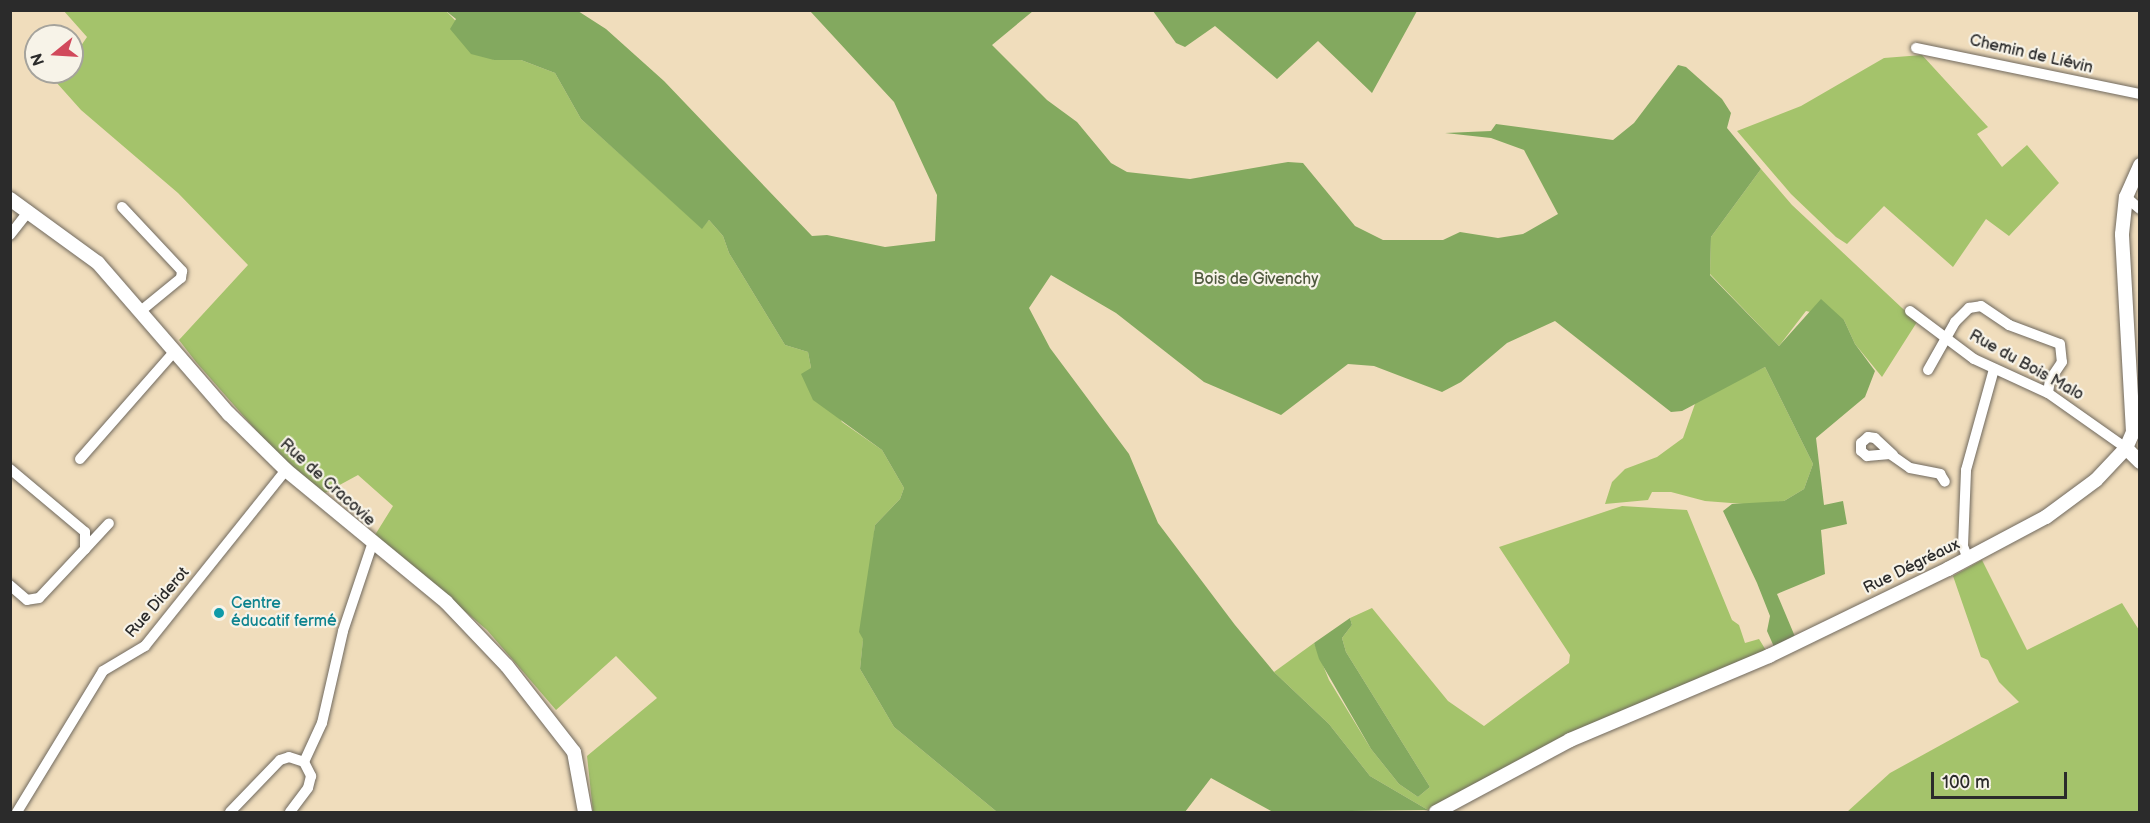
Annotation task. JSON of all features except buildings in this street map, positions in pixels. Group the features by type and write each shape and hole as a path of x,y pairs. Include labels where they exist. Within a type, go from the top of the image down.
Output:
{"main road":[{"name":"Rue Dégréaux","path":"1436,813 1570,740 1769,656 1968,559 2071,501 2126,448 2136,431 2122,234 2126,197 2139,165"},
{"name":"Rue de Cracovie","path":"10,199 98,263 142,310 229,414 286,470 372,545 446,602 536,698 574,752 585,813"},
{"path":"2126,448 2139,462"}],"street":[{"name":"Chemin de Liévin","path":"1916,48 2139,94"},
{"path":"2126,197 2139,209"},
{"path":"122,207 182,271 181,278 142,310"},
{"path":"10,235 29,211"},
{"path":"1928,370 1963,313 1981,306 2016,328 2056,340 2064,355 2048,393"},
{"name":"Rue du Bois Malo","path":"1910,311 1994,369 2048,393 2126,448"},
{"path":"80,459 175,351"},
{"path":"1968,559 1963,546 1966,470 1994,369"},
{"path":"1893,455 1910,468 1940,474 1945,482"},
{"path":"10,469 86,532 85,549"},
{"name":"Rue Diderot","path":"17,813 103,671 145,646 286,470"},
{"path":"10,585 27,600 39,598 109,523"},
{"path":"304,762 322,723 343,632 372,545"},
{"path":"231,813 279,760 295,758 304,762 310,776 308,788 290,813"}],"green space":[{"path":"63,10 446,11 494,60 521,60 555,73 581,119 702,228 709,220 723,236 729,253 785,345 808,352 811,368 842,422 882,450 904,488 900,499 875,525 860,669 894,727 997,812 593,812 587,756 657,698 616,656 556,710 487,630 375,535 393,506 358,475 323,494 282,460 196,362 179,340 248,265 178,193 81,110 58,84 84,84 84,41 87,37 84,34 84,24 75,24"},
{"name":"Bois de Givenchy","path":"446,11 578,11 606,29 664,81 812,236 827,235 885,247 935,241 937,195 894,102 810,11 1033,11 992,45 1047,100 1077,122 1111,163 1127,172 1190,179 1288,162 1303,163 1355,226 1383,240 1443,240 1460,232 1498,238 1523,234 1558,214 1524,150 1491,138 1445,133 1491,131 1496,124 1613,140 1634,123 1678,65 1686,67 1722,99 1731,113 1727,128 1761,169 1711,237 1710,275 1779,346 1821,299 1844,320 1855,344 1875,371 1865,397 1816,438 1824,505 1843,501 1847,524 1821,530 1825,574 1777,594 1796,639 1775,649 1767,631 1770,616 1723,511 1732,504 1784,501 1804,489 1813,464 1765,367 1682,411 1671,412 1555,321 1507,343 1461,382 1442,392 1374,366 1348,364 1281,415 1204,382 1116,313 1051,275 1029,308 1050,348 1129,454 1158,523 1235,625 1274,672 1329,724 1370,776 1428,810 1273,812 1211,778 1185,812 997,812 894,727 860,669 863,639 859,632 875,525 900,499 904,488 882,450 813,400 801,374 811,368 808,352 785,345 729,253 723,236 709,220 702,229 581,119 555,73 521,60 494,60 471,54 450,29 456,19"},
{"path":"1153,11 1417,11 1372,93 1318,41 1277,79 1215,26 1185,47 1176,43"},
{"path":"1922,55 1988,127 1977,134 2002,167 2027,145 2059,183 2009,236 1986,219 1953,267 1884,206 1847,244 1836,237 1791,194 1737,131 1801,106 1884,58"},
{"path":"1761,169 1792,205 1917,322 1882,377 1855,344 1844,320 1806,311 1779,346 1710,274 1711,237"},
{"path":"1765,367 1813,464 1804,489 1784,501 1757,505 1705,501 1671,492 1652,492 1648,500 1605,504 1612,482 1625,469 1657,457 1683,438 1696,401"},
{"path":"1622,506 1687,510 1732,620 1739,625 1745,643 1759,639 1767,652 1574,731 1428,810 1370,776 1329,724 1274,672 1314,643 1329,680 1371,749 1399,784 1418,797 1430,787 1346,652 1342,638 1352,625 1350,618 1372,608 1448,701 1484,726 1569,663 1570,655 1499,547"},
{"path":"1982,560 2027,650 2122,603 2139,630 2139,812 1847,812 1890,773 2019,702 1999,682 1988,660 1981,657 1953,576"},
{"path":"1350,618 1352,625 1342,638 1346,652 1430,787 1418,797 1399,784 1371,749 1319,659 1314,643"}],"place":[{"name":"Centre éducatif fermé","path":"219,613"}]}
